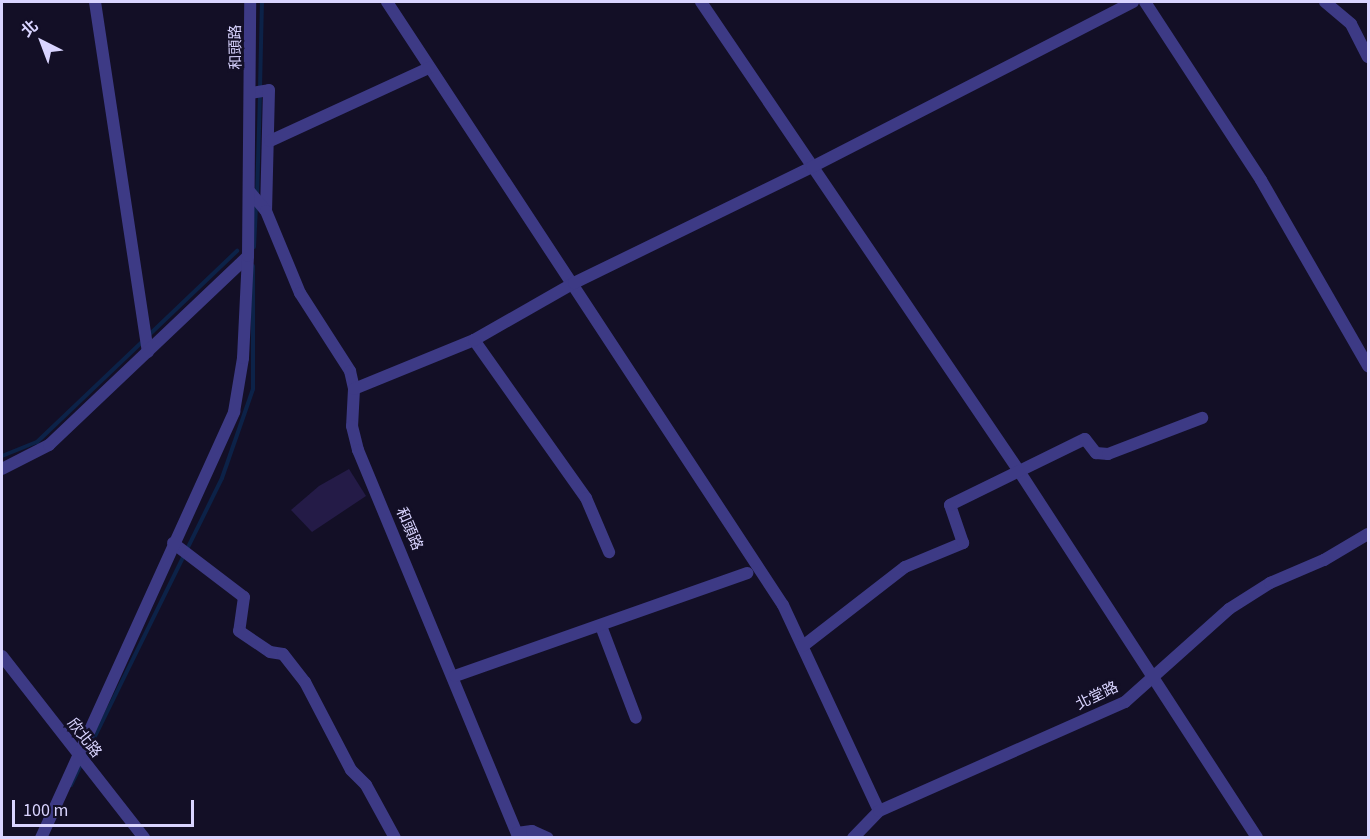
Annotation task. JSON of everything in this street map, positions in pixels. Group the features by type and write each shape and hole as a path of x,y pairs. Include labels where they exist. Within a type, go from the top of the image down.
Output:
{"street":[{"path":"95,2 148,352"},
{"name":"和頭路","path":"250,2 250,192 266,211 300,293 350,371 354,389 352,426 358,450 455,676 517,833 532,831 548,837"},
{"path":"387,2 574,283 783,605 879,811"},
{"path":"701,2 1019,471 1257,837"},
{"path":"354,389 474,340 574,283 812,167 1133,2"},
{"path":"1145,2 1261,180 1368,366"},
{"path":"1325,2 1351,24 1368,57"},
{"path":"270,141 429,68"},
{"name":"和頭路","path":"251,93 269,90 270,141 266,211"},
{"path":"40,837 80,756 173,543 234,412 243,358 250,192"},
{"path":"2,469 49,445 248,256"},
{"path":"474,340 586,498 609,552"},
{"path":"803,646 905,567 963,543 950,505 1085,439 1096,453 1108,454 1202,418"},
{"name":"北堂路","path":"853,837 879,811 1125,702 1229,609 1270,583 1366,541"},
{"path":"173,543 244,597 239,631 270,652 283,654 305,682 351,770 366,785 395,837"},
{"path":"455,676 747,573"},
{"path":"601,626 636,718"},
{"name":"欣北路","path":"2,656 144,837"}],"building":[{"path":"349,469 366,496 312,532 291,510 319,486"}],"waterway":[{"path":"260,88 262,2"},
{"path":"257,196 260,95"},
{"path":"254,247 256,206"},
{"path":"149,335 237,251"},
{"path":"71,785 222,478 253,389 253,266"},
{"path":"2,456 37,442 143,341"}]}
